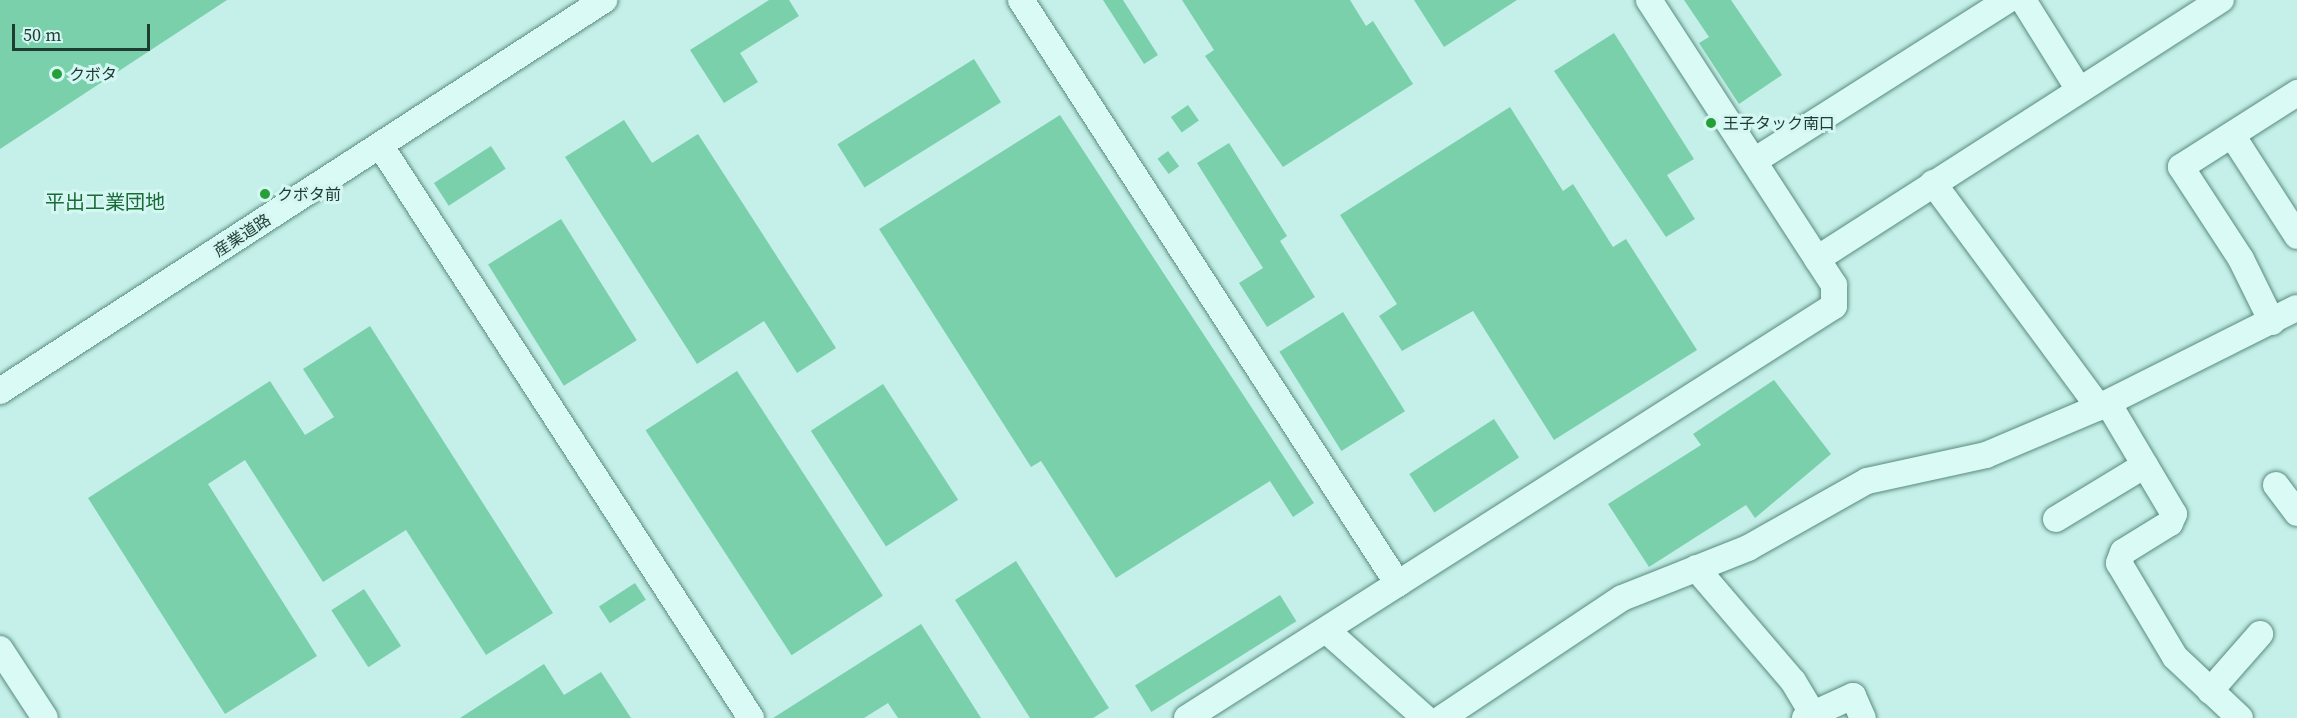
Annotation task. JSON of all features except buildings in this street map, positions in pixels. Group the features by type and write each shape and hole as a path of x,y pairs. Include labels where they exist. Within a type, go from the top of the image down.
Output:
{"street":[{"name":"産業道路","path":"0,391 604,0"},
{"path":"1021,0 1398,584"},
{"path":"1187,718 1828,312 1837,292 1649,0"},
{"path":"1754,161 2008,0"},
{"path":"2023,0 2079,90"},
{"path":"1817,259 2221,0"},
{"path":"2272,322 2241,259 2181,167 2297,93"},
{"path":"2232,135 2297,236"},
{"path":"380,146 751,718"},
{"path":"1933,183 2104,405 2145,465 2174,514 2170,523 2123,552 2120,563 2175,657 2240,718"},
{"path":"1442,718 1622,598 1748,548 1867,481 1986,454 2104,405 2297,308"},
{"path":"2056,519 2145,465"},
{"path":"2276,485 2297,513"},
{"path":"1696,568 1793,681 1809,716 1853,696 1863,718"},
{"path":"1326,630 1425,718"},
{"path":"2210,691 2260,634"},
{"path":"0,649 45,718"}],"place":[{"name":"クボタ","path":"57,74"},
{"name":"王子タック南口","path":"1711,123"},
{"name":"クボタ前","path":"265,194"}],"district":[{"name":"平出工業団地","path":"105,202"}]}
